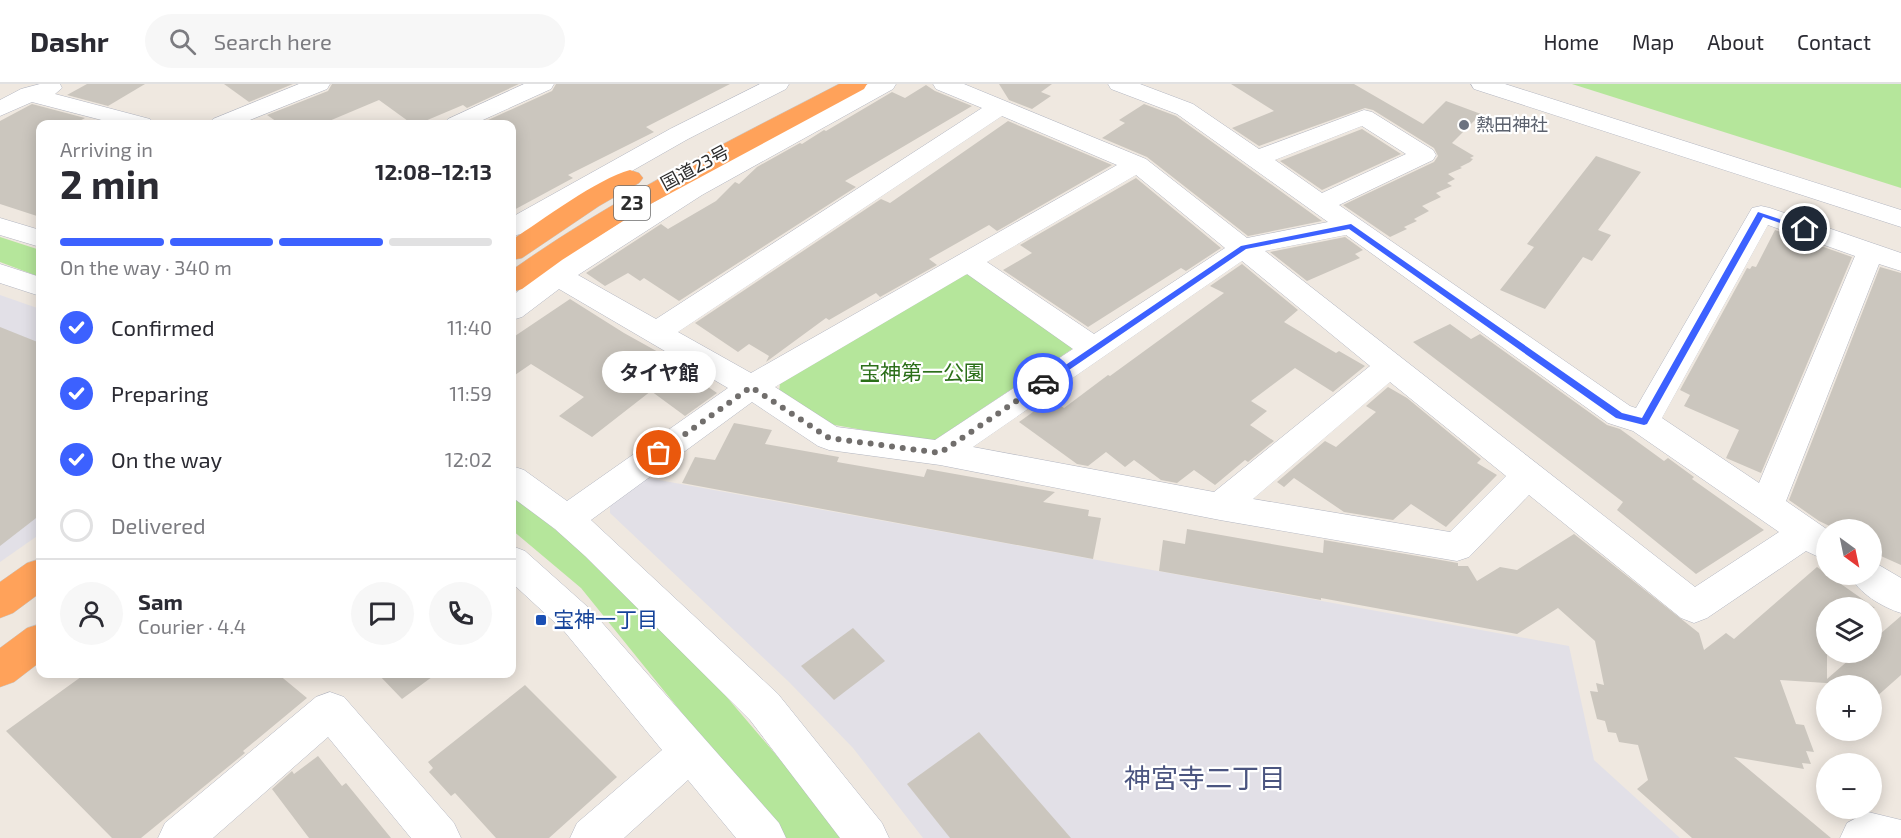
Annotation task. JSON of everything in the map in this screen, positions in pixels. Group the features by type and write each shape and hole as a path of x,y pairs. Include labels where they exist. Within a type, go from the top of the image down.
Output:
{"highway":[{"name":"国道23号","path":"516,249 609,190 667,157 812,84"},
{"name":"国道23号","path":"516,280 607,217 687,172 856,84"},
{"path":"0,602 36,577"},
{"path":"0,670 36,643"}],"street":[{"path":"0,109 28,89 64,84"},
{"path":"231,120 318,84"},
{"path":"465,120 543,84"},
{"path":"516,226 679,134 778,84"},
{"path":"516,307 556,275 612,237 729,167 885,84"},
{"path":"944,84 1137,164 1694,607 1816,541"},
{"path":"1482,84 1901,219"},
{"path":"1538,84 1901,200"},
{"path":"1137,86 1185,109 1619,416 1644,422 1816,539"},
{"path":"28,89 129,120"},
{"path":"656,333 1000,107"},
{"path":"1256,159 1364,117 1424,155 1320,204"},
{"path":"567,519 751,387 1137,164"},
{"path":"1644,422 1761,214 1901,262"},
{"path":"0,226 36,238"},
{"path":"940,453 1244,247 1351,226"},
{"path":"1767,506 1871,251"},
{"path":"968,262 1094,349"},
{"path":"0,273 36,286"},
{"path":"556,275 751,387 829,438 940,453 1220,507 1457,547 1527,474"},
{"path":"1220,507 1390,366"},
{"path":"516,481 567,519 764,707 867,838"},
{"path":"516,565 577,620 764,838"},
{"path":"1882,585 1901,598"},
{"path":"180,838 330,710 439,838"},
{"path":"592,838 690,752"},
{"path":"1863,838 1868,833 1893,838"}],"shaded area":[{"path":"0,295 36,308 36,537 0,562"},
{"path":"648,478 1569,646 1594,760 1680,838 923,838 853,748 789,682 610,513 610,505"}],"green space":[{"path":"1572,84 1901,84 1901,188"},
{"path":"0,237 36,249 36,276 0,262"},
{"name":"宝神第一公園","path":"973,274 1069,341 1072,349 932,442 829,424 779,393 780,383 963,275"},
{"path":"516,497 586,555 725,695 847,838 783,838 581,588 516,533"}],"building":[{"path":"87,84 145,84 108,106 67,95"},
{"path":"224,84 293,84 249,102"},
{"path":"332,84 519,84 467,108 463,105 427,120 407,120 379,100 332,120 274,120 267,115 328,91"},
{"path":"556,84 730,84 646,127 654,132 568,175 573,178 516,209 516,120 488,120 552,91"},
{"path":"999,84 1052,84 1041,92 1051,96 1032,109 1009,100"},
{"path":"1231,84 1354,84 1423,124 1446,101 1481,114 1452,143 1474,156 1470,158 1473,159 1470,162 1460,167 1462,168 1448,174 1455,179 1447,183 1452,186 1436,193 1441,197 1422,206 1429,211 1414,219 1417,221 1404,227 1407,229 1390,237 1343,205 1434,162 1438,156 1434,148 1373,110 1365,108 1259,146 1232,128 1274,111"},
{"path":"926,85 972,106 845,181 856,187 679,301 644,278 640,281 628,273 605,286 586,273 661,224 668,229 716,201 735,182 739,184 757,167 824,130 826,131 892,92 905,98"},
{"path":"32,104 85,118 81,120 36,120 36,216 0,204 0,121"},
{"path":"1144,104 1176,116 1322,221 1248,236 1147,157 1102,138 1125,123 1119,120"},
{"path":"1008,121 1112,165 997,231 989,225 929,259 937,265 880,297 876,293 829,320 826,318 766,362 769,356 749,344 738,352 695,323 881,199 890,203"},
{"path":"1362,129 1401,154 1322,190 1280,161"},
{"path":"1596,156 1641,172 1598,230 1611,235 1592,261 1583,257 1545,309 1500,290 1534,247 1527,244"},
{"path":"1136,178 1221,248 1186,271 1181,268 1088,327 1003,270 1032,253 1020,245"},
{"path":"1775,230 1852,257 1761,473 1726,458 1739,430 1684,406 1690,395 1680,390 1747,268 1756,267"},
{"path":"1345,237 1363,250 1355,254 1360,258 1307,281 1270,252"},
{"path":"1242,264 1298,310 1284,322 1336,353 1339,351 1365,366 1333,392 1295,368 1251,401 1267,411 1250,425 1274,441 1248,462 1245,460 1215,485 1194,470 1177,483 1161,480 1134,460 1125,467 1106,452 1088,466 1077,464 1019,422 1051,399 1064,408 1108,375 1110,376 1224,293 1210,286"},
{"path":"1880,267 1901,273 1901,565 1882,556 1882,519 1816,519 1789,500"},
{"path":"570,299 624,333 703,377 698,380 717,393 685,416 651,391 592,437 559,416 584,397 531,364 516,374 516,335"},
{"path":"1450,324 1471,339 1480,334 1607,425 1620,429 1664,461 1668,458 1694,477 1692,479 1764,530 1696,574 1617,510 1623,502 1413,342"},
{"path":"0,327 36,341 36,518 0,546"},
{"path":"1388,387 1407,398 1481,459 1477,463 1497,475 1446,527 1411,504 1393,520 1344,512 1294,478 1284,487 1277,482 1325,441 1336,447 1376,412 1366,406"},
{"path":"734,423 772,430 765,444 839,457 837,462 924,477 927,469 1055,492 1043,502 1089,510 1088,516 1101,518 1093,559 682,483 695,457 715,460"},
{"path":"1187,529 1323,553 1324,540 1458,563 1458,566 1468,566 1477,581 1500,567 1517,570 1574,534 1699,633 1704,650 1726,633 1734,639 1816,568 1816,585 1842,585 1859,597 1816,597 1816,663 1827,663 1827,675 1816,675 1816,682 1780,680 1796,724 1804,725 1814,752 1806,751 1811,764 1802,763 1804,769 1734,757 1831,838 1692,838 1637,789 1648,780 1638,745 1619,742 1616,733 1608,732 1605,721 1597,719 1590,691 1598,692 1596,683 1604,685 1595,641 1558,608 1517,634 1159,571 1163,540 1185,544"},
{"path":"1901,616 1901,675 1882,692 1882,675 1832,675 1845,663 1882,663 1882,632"},
{"path":"853,628 885,661 834,700 801,666"},
{"path":"79,678 283,678 307,698 243,751 245,753 141,838 112,838 6,731"},
{"path":"382,678 431,678 402,699"},
{"path":"525,685 617,777 549,838 496,838 455,793 451,796 429,772 433,768 428,762"},
{"path":"979,732 1071,838 950,838 907,784"},
{"path":"318,756 342,786 346,783 391,838 309,838 272,789 292,771 294,774"}],"way so far":[{"path":"659,453 751,387 829,438 940,453 1043,383"}],"place":[{"name":"熱田神社","path":"1464,125"},
{"name":"タイヤ館","path":"659,453"},
{"name":"宝神一丁目","path":"541,620"}],"district":[{"name":"神宮寺二丁目","path":"1205,779"}],"route":[{"path":"1043,383 1244,247 1351,226 1619,416 1644,422 1761,214 1805,229"}]}
